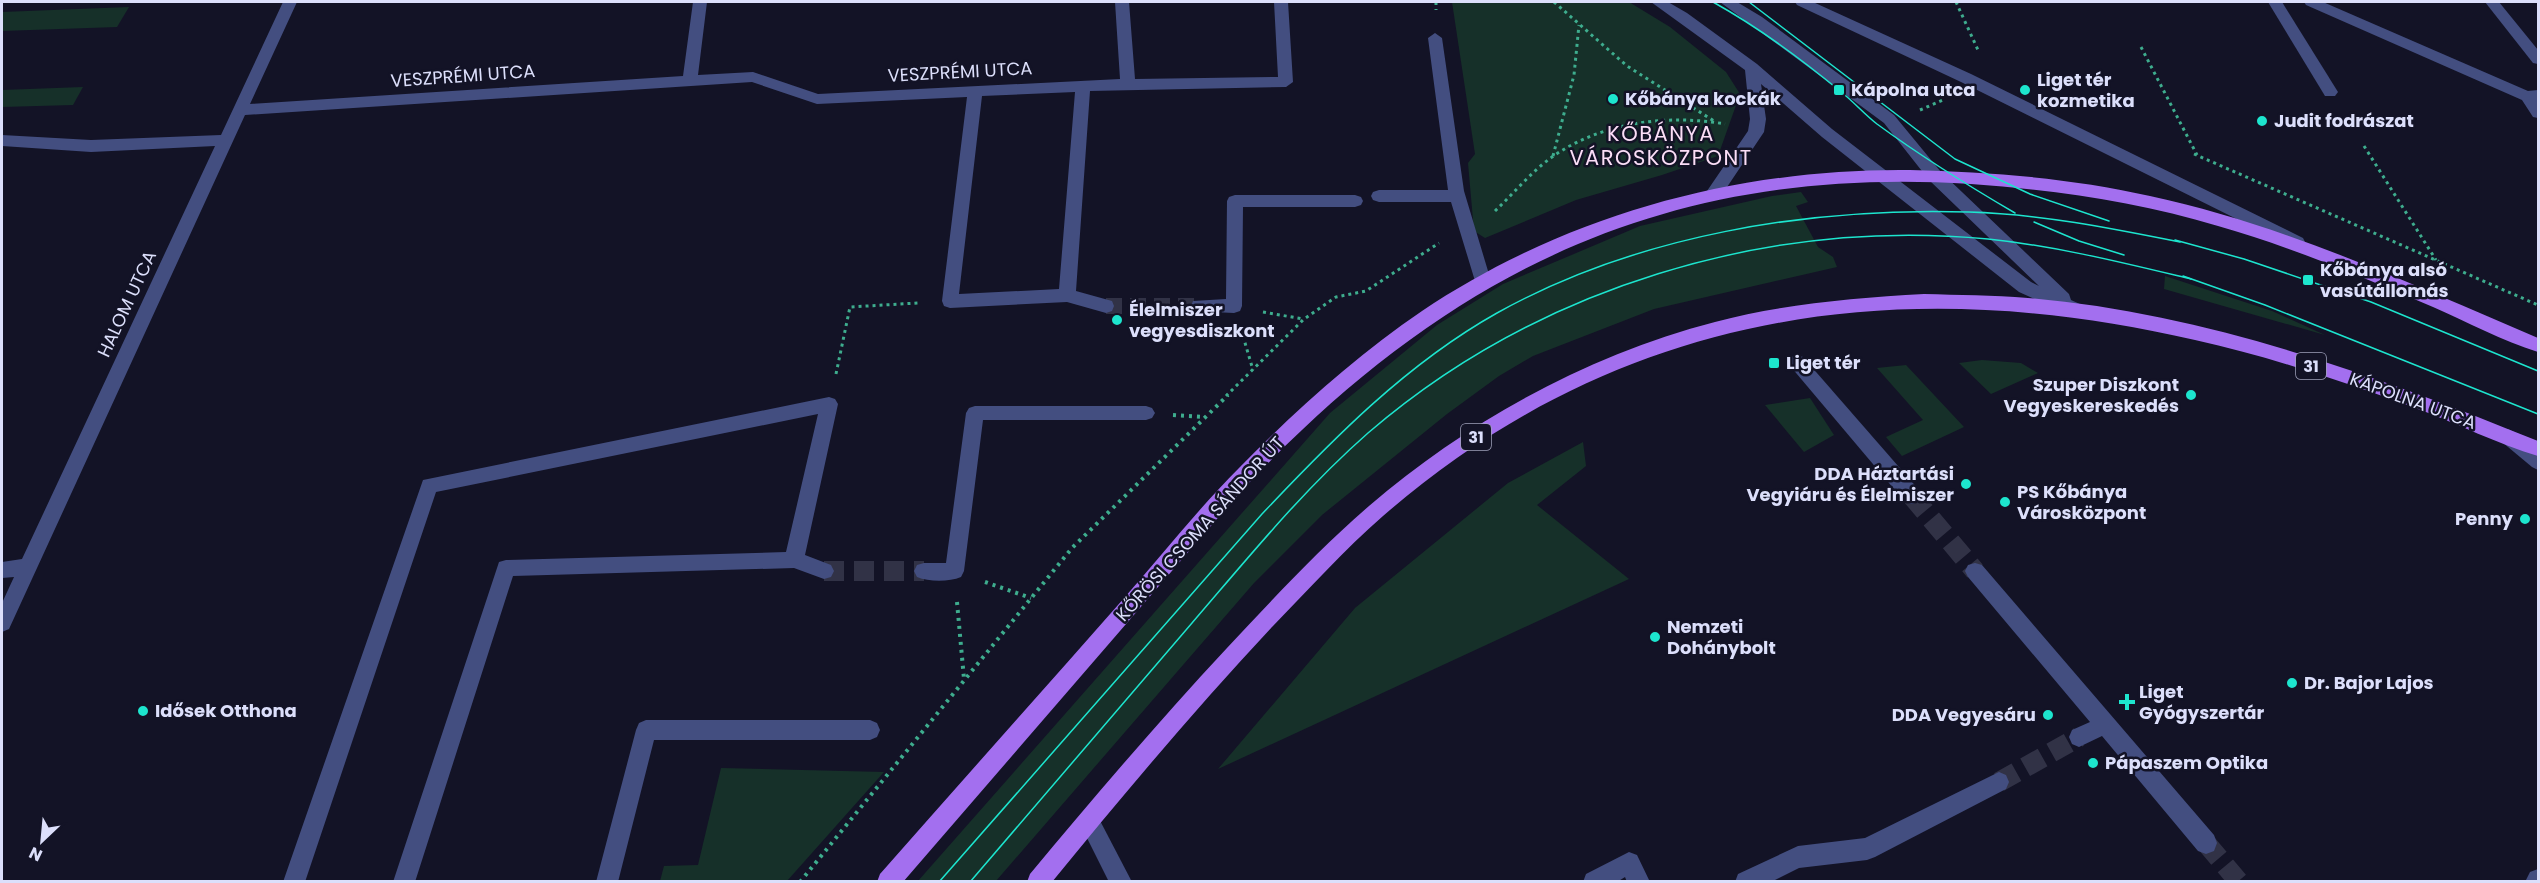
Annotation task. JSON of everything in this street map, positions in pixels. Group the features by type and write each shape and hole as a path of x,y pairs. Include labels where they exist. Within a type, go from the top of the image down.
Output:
{"main road":[{"name":"KŐRÖSI CSOMA SÁNDOR ÚT","path":"888,882 1242,477 1348,378 1429,316 1483,281 1528,258 1624,219 1713,195 1812,179 1881,176 1935,176 2079,188 2128,196 2247,229 2326,256"},
{"path":"2326,256 2538,345"},
{"name":"31","path":"1038,882 1225,663 1341,543 1391,498 1509,415 1582,377 1665,344 1747,321 1826,308 1875,303 1974,302 2076,310"},
{"name":"KÁPOLNA UTCA","path":"2076,310 2151,323 2266,351 2384,388 2538,448"}],"street":[{"name":"HALOM UTCA","path":"2,623 290,2"},
{"path":"690,81 700,2"},
{"path":"1122,2 1128,84"},
{"name":"VESZPRÉMI UTCA","path":"239,110 753,77 817,99 1128,84 1286,82 1281,2"},
{"name":"KÁPOLNA UTCA","path":"1658,2 1682,16 1752,68 1798,110 2025,287 2076,310"},
{"path":"1727,2 1757,20 1889,119 1935,176 2000,241 2076,310"},
{"path":"1802,2 1966,78 2326,256"},
{"path":"2275,2 2330,92"},
{"path":"2311,2 2533,96 2538,113"},
{"path":"2492,2 2538,59"},
{"path":"1435,38 1458,196 1483,281"},
{"path":"1713,195 1756,132 1758,119 1752,68"},
{"path":"1067,295 1083,86"},
{"path":"975,91 950,301 1067,295 1106,306"},
{"path":"2,140 91,146 225,140"},
{"path":"1378,196 1458,196"},
{"path":"1199,306 1234,306 1235,201 1355,201"},
{"path":"1797,362 1912,496"},
{"path":"294,882 429,486 829,404 794,560"},
{"path":"924,571 954,571 975,413 1146,413"},
{"path":"2504,434 2538,462"},
{"path":"404,882 506,568 794,560 824,571"},
{"path":"2,570 27,567"},
{"path":"1976,571 2206,843"},
{"path":"2079,737 2105,725"},
{"path":"608,882 645,730 870,729"},
{"path":"1746,882 1798,857 1867,849 1999,782"},
{"path":"1089,820 1121,882"},
{"path":"1594,882 1629,863 1639,882"}],"path":[{"path":"1554,2 1627,66 1715,121"},
{"path":"1956,2 1980,53"},
{"path":"1552,157 1574,75 1579,25"},
{"path":"2140,47 2197,155"},
{"path":"1911,114 1950,97"},
{"path":"800,882 1072,548 1304,319 1336,297 1366,291 1491,214 1552,157 1596,134 1656,120 1715,121 1726,124"},
{"path":"2364,146 2436,260"},
{"path":"2187,151 2538,304"},
{"path":"829,404 850,307 950,301"},
{"path":"1234,306 1304,319"},
{"path":"964,679 954,571 1031,598"}],"green space":[{"path":"1452,2 1629,2 1670,27 1726,72 1740,94 1718,156 1576,200 1485,238 1474,231 1468,163 1475,154"},
{"path":"129,7 117,27 2,31 2,12"},
{"path":"83,87 73,105 2,107 2,90"},
{"path":"1801,192 1808,202 1796,206 1818,247 1833,257 1837,267 1654,309 1533,356 1499,376 1447,414 1322,515 1254,583 996,881 918,881 1330,413 1437,325 1503,284 1640,226 1772,196"},
{"path":"2165,276 2272,311 2325,335 2164,289"},
{"path":"1982,360 2021,363 2038,373 1991,394 1959,363"},
{"path":"1906,365 1964,427 1902,456 1886,437 1923,420 1877,368"},
{"path":"1810,398 1834,435 1804,452 1765,405"},
{"path":"1583,442 1586,466 1537,505 1629,579 1218,769 1355,608 1508,483"},
{"path":"721,768 884,772 787,881 660,881 664,866 698,865"}],"tunnel":[{"path":"1106,306 1199,306"},
{"path":"1912,496 1975,571"},
{"path":"824,571 924,571"},
{"path":"1999,782 2079,737"},
{"path":"2206,843 2239,882"}],"tram line":[{"path":"1713,2 1794,55 1894,136 2015,213"},
{"path":"1749,2 1955,159 2030,194 2109,221"},
{"path":"939,882 1262,514 1315,459 1401,379 1464,333 1497,313 1551,286 1607,264 1666,245 1726,231 1787,221 1909,212 1996,213 2075,222 2180,242"},
{"path":"2034,222 2079,241 2124,255"},
{"path":"970,882 1255,549 1321,478 1368,433 1434,382 1505,339 1580,302 1658,274 1739,253 1822,240 1905,235 1988,239 2115,261 2191,279"},
{"path":"2175,240 2244,259 2371,302 2538,371"},
{"path":"2183,276 2265,305 2538,414"}],"place":[{"name":"Kápolna utca","path":"1839,90"},
{"name":"Liget tér kozmetika","path":"2025,90"},
{"name":"Kőbánya kockák","path":"1613,99"},
{"name":"Judit fodrászat","path":"2262,121"},
{"name":"Kőbánya alsó vasútállomás","path":"2308,280"},
{"name":"Élelmiszer vegyesdiszkont","path":"1117,320"},
{"name":"Liget tér","path":"1774,363"},
{"name":"Szuper Diszkont Vegyeskereskedés","path":"2191,395"},
{"name":"DDA Háztartási Vegyiáru és Élelmiszer","path":"1966,484"},
{"name":"PS Kőbánya Városközpont","path":"2005,502"},
{"name":"Penny","path":"2525,519"},
{"name":"Nemzeti Dohánybolt","path":"1655,637"},
{"name":"Dr. Bajor Lajos","path":"2292,683"},
{"name":"Liget Gyógyszertár","path":"2127,702"},
{"name":"Idősek Otthona","path":"143,711"},
{"name":"DDA Vegyesáru","path":"2048,715"},
{"name":"Pápaszem Optika","path":"2093,763"}],"district":[{"name":"KŐBÁNYA VÁROSKÖZPONT","path":"1661,146"}]}
